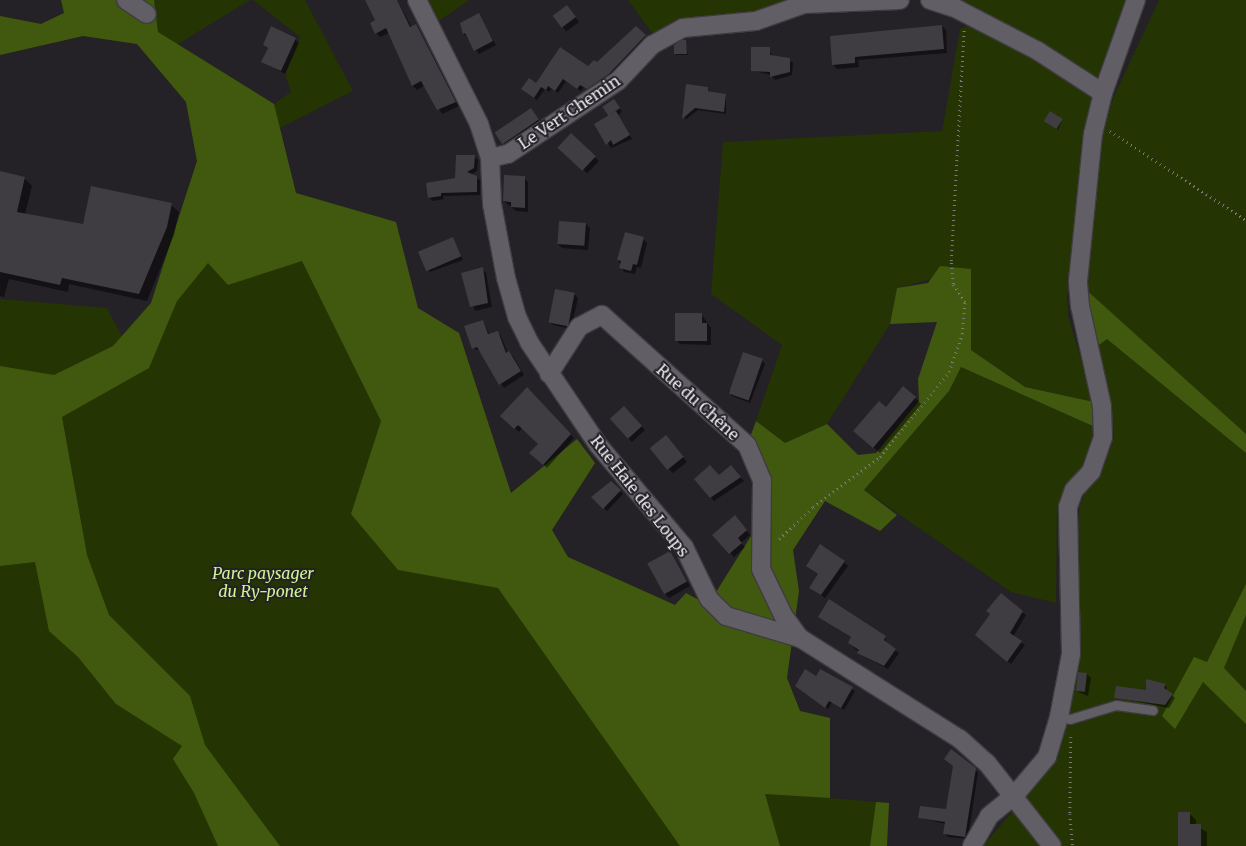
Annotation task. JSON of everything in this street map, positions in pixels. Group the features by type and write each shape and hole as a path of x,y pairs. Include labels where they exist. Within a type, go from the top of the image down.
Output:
{"street":[{"path":"126,0 147,14"},
{"name":"Rue Haie des Loups","path":"417,0 444,50 479,124 490,158 492,204 506,278 518,317 549,374 599,446 684,548 717,609 726,616 800,638 960,739 987,763 1052,846"},
{"name":"Le Vert Chemin","path":"490,158 508,154 618,81 652,45 683,28 756,21 804,4 900,0"},
{"path":"930,0 957,9 965,16 1038,51 1102,93"},
{"path":"972,846 989,816 1014,796 1047,757 1065,718 1071,654 1068,507 1074,490 1091,472 1103,437 1102,406 1080,306 1078,281 1096,122 1102,93 1136,0"},
{"name":"Rue du Chêne","path":"549,374 579,327 602,315 747,445 762,480 761,570 783,615 800,638"}],"lane":[{"path":"1065,718 1116,704 1153,710"}],"path":[{"path":"779,535 880,457 949,372 962,334 965,302 953,284 951,261 965,16"},
{"path":"1096,122 1246,220"},
{"path":"1065,718 1070,814 1074,846"}],"green space":[{"name":"Parc paysager du Ry-ponet","path":"61,0 250,0 178,44 274,104 291,92 285,75 300,37 253,0 305,0 353,91 280,128 295,193 396,222 412,324 459,333 511,493 577,439 595,463 552,530 568,557 675,605 686,593 790,646 787,678 800,711 830,718 830,798 889,803 887,846 0,846 0,299 107,308 122,336 151,303 197,161 186,102 137,44 83,36 0,55 0,16 41,24 64,13"},
{"path":"61,0 154,0 158,32 274,104 296,193 396,222 418,308 459,333 511,493 577,439 595,463 552,530 568,557 675,605 686,593 708,605 756,528 763,479 749,440 756,421 785,443 827,424 858,455 876,453 919,401 918,379 937,322 890,324 897,288 928,283 940,266 971,269 971,350 1025,387 1094,402 1095,427 961,367 949,391 864,490 897,515 880,531 825,501 793,550 799,591 787,678 800,711 830,718 830,798 765,794 780,846 680,846 498,588 398,570 351,514 381,421 302,261 228,285 208,263 177,301 149,368 62,417 87,555 109,615 190,696 205,745 280,846 218,846 194,793 173,759 182,746 116,704 78,657 49,631 35,562 0,566 0,366 54,375 113,346 151,303 197,161 186,102 137,44 83,36 0,55 0,16 41,24 64,13"},
{"path":"424,0 469,0 436,23"},
{"path":"628,0 794,0 752,13 673,21 655,37"},
{"path":"947,0 1134,0 1104,73 1095,79"},
{"path":"1159,0 1246,0 1246,846 983,846 1058,758 1076,653 1079,508 1085,492 1101,473 1114,438 1109,388 1089,343 1083,287 1102,122"},
{"path":"967,26 1052,65 1094,96 1067,296 1068,316 1094,402 1025,387 971,350 971,269 897,288 890,324 827,424 785,443 756,421 782,345 711,294 723,142 942,131 960,29"},
{"path":"1083,287 1246,434 1246,453 1107,339 1095,348"},
{"path":"961,367 1095,427 1089,462 1057,512 1056,603 1011,592 864,490 949,391"},
{"path":"1246,584 1246,615 1224,668 1246,691 1246,724 1203,682 1175,729 1162,716 1194,657 1207,662"},
{"path":"876,802 889,803 887,846 870,846"}],"building":[{"path":"365,0 397,0 410,27 416,24 456,102 437,110 421,81 412,86 386,28 375,34 370,23 375,20"},
{"path":"567,5 576,17 562,28 553,16"},
{"path":"479,13 493,41 474,51 465,33 463,34 460,23"},
{"path":"942,25 944,49 855,57 855,63 832,65 830,36"},
{"path":"271,26 296,38 281,71 261,62 268,48 263,45"},
{"path":"636,26 646,35 609,74 587,89 580,85 577,89 563,79 555,91 548,86 546,90 541,87 534,98 521,89 529,78 536,83 560,47 588,66 594,60 597,62"},
{"path":"682,40 686,40 687,54 674,54 674,45"},
{"path":"751,47 770,47 770,55 790,58 790,72 770,77 770,72 751,71"},
{"path":"686,84 708,87 708,91 726,94 724,112 695,108 682,119"},
{"path":"614,99 620,108 609,116 602,107"},
{"path":"531,108 539,120 502,144 495,133"},
{"path":"616,111 630,135 613,145 611,140 606,145 594,124"},
{"path":"1050,111 1063,119 1056,129 1044,121"},
{"path":"571,133 596,156 582,171 557,148"},
{"path":"456,155 475,155 474,168 467,172 477,176 477,192 441,193 441,196 428,198 426,183 455,178"},
{"path":"0,171 25,177 17,212 83,224 91,186 172,203 167,227 139,294 62,278 60,285 0,272"},
{"path":"504,175 525,176 525,208 511,207 511,202 503,201"},
{"path":"559,221 586,223 584,246 557,244"},
{"path":"625,232 644,237 637,265 633,264 631,271 619,268 621,261 617,260"},
{"path":"453,237 461,256 426,271 418,252"},
{"path":"483,267 488,303 470,307 461,273"},
{"path":"555,289 575,293 568,326 549,322"},
{"path":"675,313 702,313 702,323 707,323 707,341 675,341"},
{"path":"483,320 488,334 498,331 506,353 509,351 521,371 499,385 477,347 472,349 464,326"},
{"path":"743,352 763,359 749,400 729,394"},
{"path":"903,386 916,397 873,448 853,431 879,401 886,407"},
{"path":"527,387 571,434 543,465 529,453 538,444 518,425 514,429 500,416"},
{"path":"624,406 642,426 628,439 610,419"},
{"path":"666,435 684,457 667,470 650,448"},
{"path":"710,465 719,475 731,465 741,477 710,498 694,479"},
{"path":"611,481 621,490 603,509 591,497"},
{"path":"735,515 747,530 738,538 742,543 729,554 712,535"},
{"path":"820,544 845,561 821,595 809,588 818,574 806,566"},
{"path":"670,551 687,582 664,594 647,564"},
{"path":"1001,593 1023,611 1010,633 1022,641 1007,662 975,635 990,614 986,611"},
{"path":"829,599 886,636 884,640 896,649 884,666 857,653 859,650 848,643 851,637 818,617"},
{"path":"805,669 816,676 820,669 853,687 841,708 829,701 825,708 795,686"},
{"path":"1078,672 1087,673 1085,692 1076,691"},
{"path":"1146,679 1166,684 1164,688 1173,694 1165,705 1114,698 1116,686 1146,690"},
{"path":"951,749 976,768 965,837 943,834 945,822 918,818 920,806 946,809 953,766 944,759"},
{"path":"1178,812 1190,812 1190,824 1201,824 1201,846 1178,846"}]}
